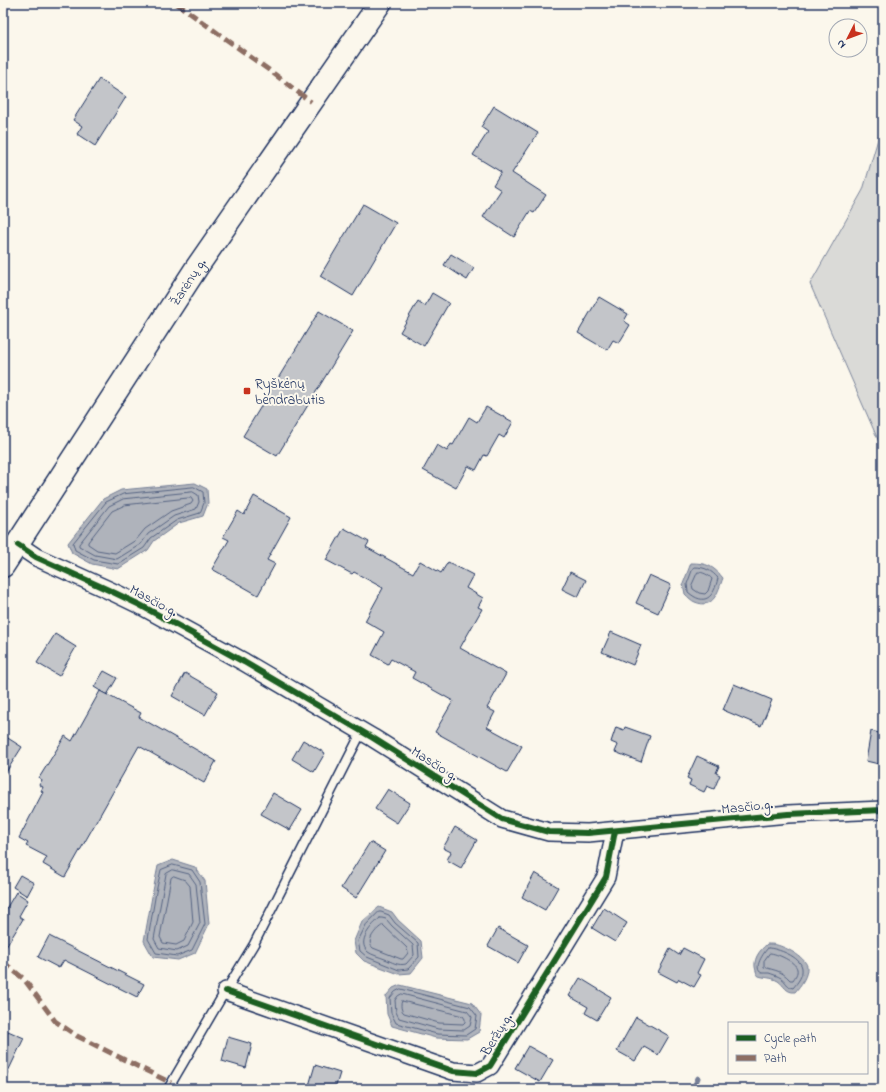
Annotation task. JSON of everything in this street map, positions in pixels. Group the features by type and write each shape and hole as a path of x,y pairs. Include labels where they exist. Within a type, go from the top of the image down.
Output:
{"main road":[{"name":"Žarėnų g.","path":"3,566 197,268 380,3"}],"street":[{"name":"Masčio g.","path":"18,545 36,557 140,605 244,662 362,731 502,819 549,832 588,833 788,814 883,810"},
{"name":"Beržų g.","path":"226,990 453,1071 477,1072 490,1066 606,877 615,831"}],"lane":[{"path":"168,1089 254,944 362,731"}],"shaded area":[{"path":"883,122 883,451 810,284 863,190"}],"water":[{"path":"195,483 207,489 208,503 203,516 179,523 154,541 148,550 118,569 92,564 72,553 68,543 103,499 121,490"},
{"path":"691,563 709,566 723,578 714,598 707,603 701,604 690,599 685,594 683,584"},
{"path":"173,860 195,867 205,881 209,924 195,953 178,960 153,957 144,941 158,866"},
{"path":"379,907 392,912 398,920 421,941 423,958 411,973 399,974 364,961 356,953 354,941 362,922"},
{"path":"767,944 785,948 803,959 807,966 807,970 802,983 795,992 787,990 778,981 758,976 755,967 756,959 761,950"},
{"path":"400,985 472,1003 481,1015 479,1032 467,1039 436,1038 392,1026 387,1014 386,996 393,988"}],"building":[{"path":"99,79 126,97 95,146 77,134 82,126 73,120"},
{"path":"494,106 538,133 512,173 546,195 534,213 530,211 514,237 483,217 501,190 493,185 501,172 473,155 488,132 481,127"},
{"path":"363,204 396,223 353,296 320,276"},
{"path":"451,254 474,268 467,280 444,265"},
{"path":"432,293 449,303 424,346 400,332 418,301 425,306"},
{"path":"599,297 628,314 624,321 630,325 619,343 613,340 607,350 578,333"},
{"path":"319,311 353,331 277,456 243,436"},
{"path":"486,407 513,422 504,438 499,435 487,456 484,455 476,470 468,466 456,488 423,470 437,445 447,451 451,444 453,445 469,417 477,422"},
{"path":"254,496 291,517 267,560 275,564 258,595 212,569 229,540 223,537 238,511 244,515"},
{"path":"344,528 369,542 366,547 413,573 420,561 441,573 448,562 473,575 466,588 483,598 478,607 482,609 460,648 506,674 487,708 495,712 487,727 522,746 507,772 435,732 453,701 412,678 415,672 391,659 388,664 372,655 384,632 365,621 383,588 354,572 352,574 326,560"},
{"path":"570,572 586,580 578,597 562,589"},
{"path":"649,575 671,585 658,613 636,603"},
{"path":"611,632 641,645 633,665 602,652"},
{"path":"55,634 76,647 59,676 37,663"},
{"path":"104,671 117,678 107,695 94,687"},
{"path":"185,673 218,692 205,715 172,696"},
{"path":"734,684 772,700 761,726 723,710"},
{"path":"100,691 141,713 139,717 216,761 204,783 139,746 65,877 43,864 47,857 26,846 28,843 19,838 43,792 41,791 43,787 39,785 42,780 39,778 65,736 72,741"},
{"path":"616,727 624,730 625,727 650,736 641,762 615,752 618,745 611,742"},
{"path":"871,731 883,734 883,765 866,761"},
{"path":"3,735 22,747 3,777"},
{"path":"303,740 325,753 314,772 292,759"},
{"path":"697,756 719,766 716,773 720,775 714,789 707,786 704,792 689,785 691,780 687,778"},
{"path":"388,789 410,803 397,823 375,809"},
{"path":"273,793 302,810 290,830 261,814"},
{"path":"455,827 477,840 461,868 447,860 451,852 443,848"},
{"path":"370,842 385,851 356,898 341,888"},
{"path":"535,873 558,887 545,910 522,897"},
{"path":"20,875 34,883 27,896 13,887"},
{"path":"16,892 28,900 19,916 23,919 3,952 3,914"},
{"path":"604,908 627,923 615,942 592,928"},
{"path":"498,928 528,945 518,963 488,946"},
{"path":"49,936 144,984 137,997 64,960 59,968 38,957"},
{"path":"683,948 704,959 697,973 701,975 694,987 679,979 677,982 658,972 670,949 679,955"},
{"path":"580,978 611,997 597,1020 585,1013 588,1007 569,996"},
{"path":"636,1017 669,1036 658,1055 644,1047 635,1061 617,1051"},
{"path":"8,1031 24,1038 3,1082 3,1043"},
{"path":"228,1037 252,1044 246,1068 222,1061"},
{"path":"528,1046 553,1060 540,1082 515,1068"},
{"path":"315,1065 340,1073 335,1089 308,1089"}],"waterway":[{"path":"693,1089 698,1078"}],"marked path":[{"path":"176,3 311,102"},
{"path":"3,962 24,979 55,1021 77,1036 171,1083"}],"cycle path":[{"path":"18,545 36,557 140,605 244,662 373,738 502,819 549,832 588,833 788,814 883,810"},
{"path":"226,991 453,1071 477,1073 490,1066 606,877 615,831"}],"place":[{"name":"Ryškėnų bendrabutis","path":"247,391"}]}
